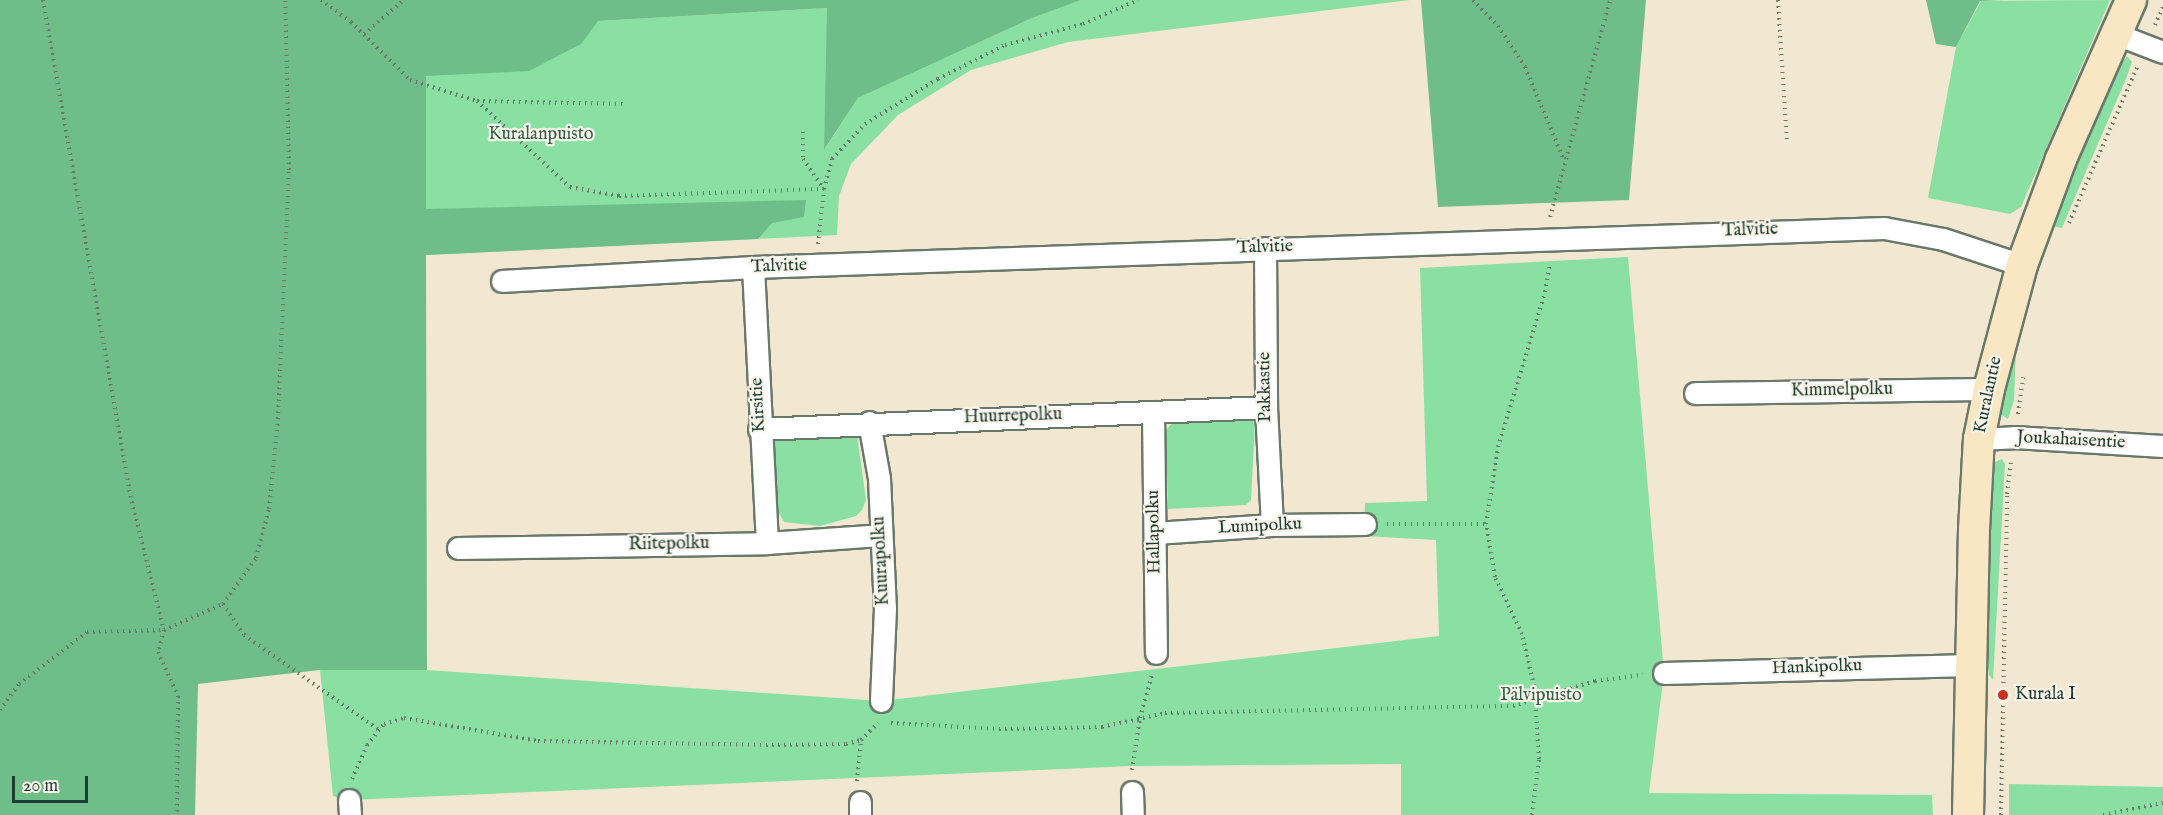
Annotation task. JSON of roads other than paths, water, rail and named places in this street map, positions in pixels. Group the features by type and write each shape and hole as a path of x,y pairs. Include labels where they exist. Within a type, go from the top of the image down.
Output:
{"street":[{"name":"Kuralantie","path":"1968,815 1970,665 1979,439 1989,389 2022,265 2061,159 2131,0"},
{"path":"2115,34 2154,50"},
{"name":"Talvitie","path":"502,281 753,267 1884,228 1943,239 2022,265"},
{"name":"Pakkastie","path":"1266,248 1266,407 1272,525"},
{"name":"Kirsitie","path":"753,267 759,429 767,543"},
{"name":"Kimmelpolku","path":"1695,393 1989,389"},
{"name":"Huurrepolku","path":"759,429 869,422 1266,407"},
{"name":"Hallapolku","path":"1153,412 1156,653"},
{"name":"Kuurapolku","path":"869,422 879,478 885,608 881,701"},
{"name":"Joukahaisentie","path":"1979,439 2014,437 2163,446"},
{"name":"Lumipolku","path":"1155,533 1272,525 1365,524"},
{"name":"Riitepolku","path":"458,548 767,543 880,535"},
{"name":"Hankipolku","path":"1664,672 1970,665"},
{"path":"1132,792 1133,815"}],"place":[{"name":"Kurala I","path":"2003,695"}],"park label":[{"name":"Kuralanpuisto","path":"541,135"},
{"name":"Pälvipuisto","path":"1541,696"}]}
